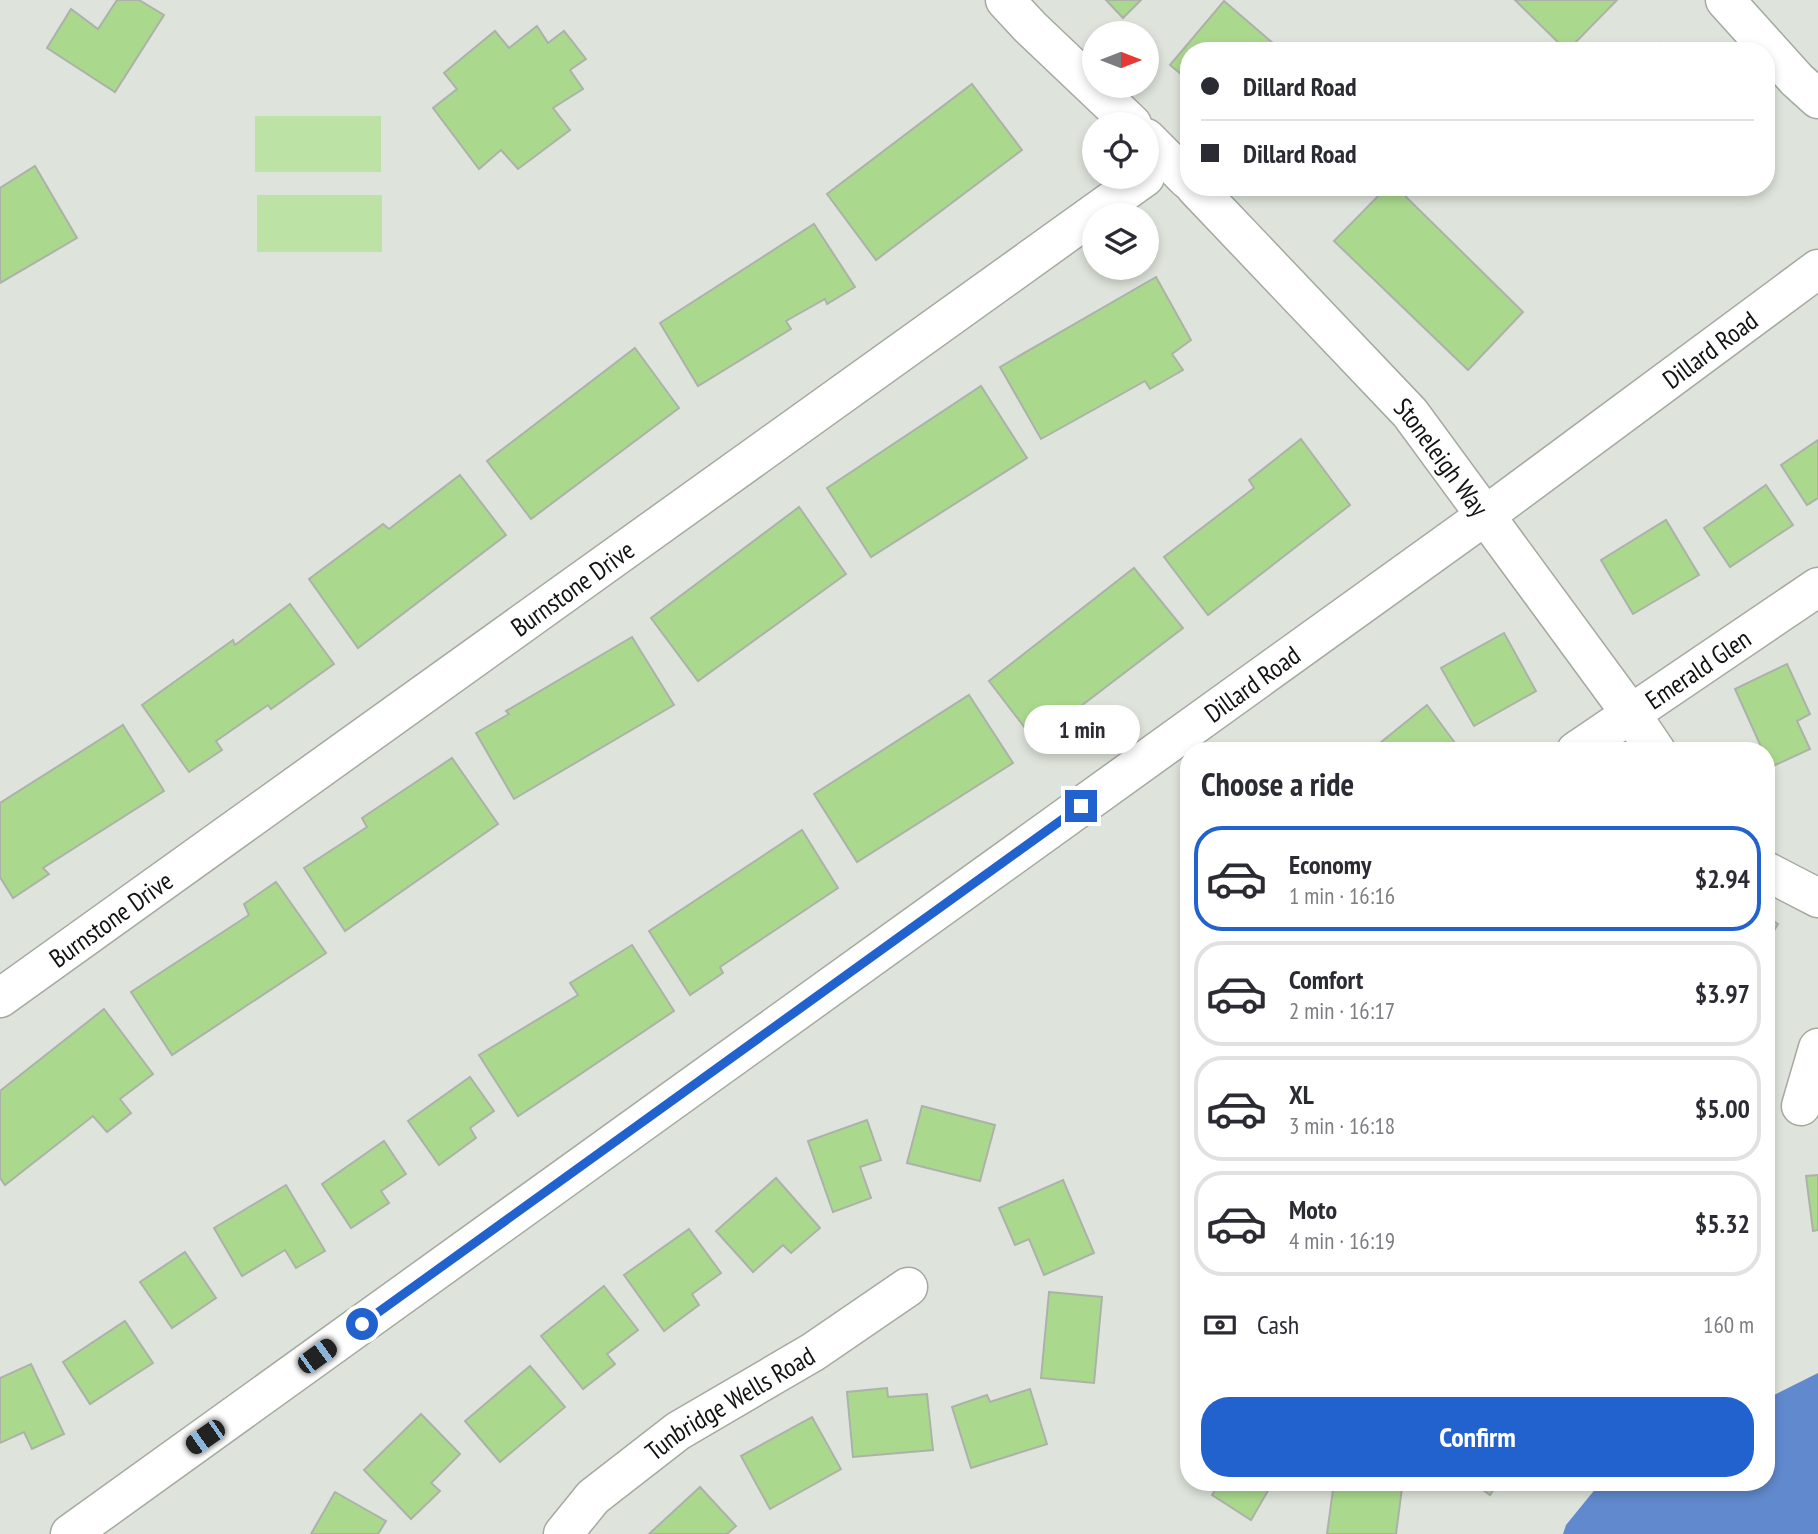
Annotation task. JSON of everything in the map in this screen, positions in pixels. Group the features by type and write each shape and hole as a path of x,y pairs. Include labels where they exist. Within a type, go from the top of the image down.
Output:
{"street":[{"path":"1005,0 1119,112"},
{"path":"1725,0 1763,42"},
{"path":"1775,56 1818,99"},
{"name":"Burnstone Drive","path":"0,998 1127,189"},
{"name":"Stoneleigh Way","path":"1204,196 1410,413 1650,742"},
{"name":"Dillard Road","path":"70,1534 1486,515 1818,269"},
{"name":"Emerald Glen","path":"1590,742 1818,587"},
{"path":"1775,876 1818,898"},
{"path":"1801,1106 1818,1048"},
{"name":"Tunbridge Wells Road","path":"564,1534 593,1497 678,1431 813,1352 908,1287"}],"green space":[{"path":"255,116 381,116 381,172 255,172"},
{"path":"257,195 382,195 382,252 257,252"}],"water":[{"path":"1818,1373 1818,1534 1563,1534 1566,1525 1594,1491 1775,1491 1775,1394"}],"building":[{"path":"117,0 139,0 164,15 115,92 47,48 71,9 98,29"},
{"path":"1106,0 1141,0 1123,18"},
{"path":"1515,0 1617,0 1576,42 1558,42"},
{"path":"1224,1 1272,42 1189,42"},
{"path":"537,26 548,43 564,31 586,59 570,70 583,89 553,108 570,130 518,169 501,150 479,169 433,108 457,89 444,73 495,31 509,48"},
{"path":"1180,53 1180,73 1170,65"},
{"path":"972,84 1022,150 876,260 827,194"},
{"path":"35,166 77,238 0,283 0,188"},
{"path":"1378,196 1405,196 1523,312 1468,370 1334,241"},
{"path":"814,224 855,287 827,304 825,299 786,321 791,329 698,386 660,323"},
{"path":"1151,280 1158,280 1191,340 1172,354 1183,370 1150,389 1145,381 1041,439 1000,367"},
{"path":"635,348 679,408 531,519 487,461"},
{"path":"981,386 1027,458 871,557 827,488"},
{"path":"1301,439 1350,505 1208,615 1164,557 1254,488 1249,480"},
{"path":"1818,440 1818,498 1807,505 1781,465"},
{"path":"460,475 506,535 358,648 309,579 383,524 389,529"},
{"path":"1766,485 1793,525 1730,567 1704,528"},
{"path":"799,507 846,574 698,681 651,618"},
{"path":"1666,520 1699,575 1633,614 1601,560"},
{"path":"1134,568 1183,628 1035,741 989,681"},
{"path":"290,604 334,664 271,709 268,705 216,741 222,750 189,772 142,705 233,640 235,645"},
{"path":"1504,633 1536,691 1474,726 1441,668"},
{"path":"632,637 674,705 514,799 476,733 509,714 506,711"},
{"path":"1787,664 1810,714 1797,721 1810,749 1775,765 1775,742 1759,742 1735,689"},
{"path":"969,695 1013,763 857,862 814,794"},
{"path":"1427,705 1454,742 1381,742"},
{"path":"123,725 164,791 43,868 49,874 13,898 0,877 0,803"},
{"path":"452,758 498,824 345,931 304,868 367,827 362,818"},
{"path":"802,830 838,888 720,967 723,973 690,995 649,931"},
{"path":"276,882 326,953 172,1055 131,992 249,915 244,904"},
{"path":"632,945 674,1011 518,1116 479,1055 578,995 570,983"},
{"path":"104,1009 153,1074 120,1099 131,1113 107,1132 93,1116 5,1185 0,1178 0,1091"},
{"path":"470,1077 494,1111 470,1128 476,1138 439,1165 408,1121"},
{"path":"922,1106 995,1125 980,1181 907,1163"},
{"path":"867,1120 881,1160 860,1167 871,1198 833,1212 808,1141"},
{"path":"384,1141 406,1174 381,1191 389,1203 351,1228 322,1184"},
{"path":"1818,1175 1818,1230 1813,1231 1806,1176"},
{"path":"776,1178 820,1228 791,1253 783,1245 753,1272 716,1231"},
{"path":"1063,1180 1094,1253 1044,1275 1029,1239 1015,1245 999,1208"},
{"path":"286,1185 325,1251 296,1268 285,1250 242,1276 214,1228"},
{"path":"689,1229 721,1273 692,1294 699,1305 664,1331 624,1275"},
{"path":"185,1252 216,1298 172,1328 140,1282"},
{"path":"604,1286 638,1330 607,1354 615,1364 583,1389 541,1336"},
{"path":"1049,1292 1102,1297 1094,1383 1041,1378"},
{"path":"125,1321 153,1363 90,1404 63,1362"},
{"path":"31,1364 64,1434 32,1449 24,1432 0,1443 0,1378"},
{"path":"530,1366 565,1407 500,1462 465,1421"},
{"path":"887,1388 888,1397 927,1394 933,1450 853,1457 847,1392"},
{"path":"1030,1389 1047,1444 971,1468 952,1407 987,1395 990,1402"},
{"path":"421,1414 460,1454 431,1483 440,1491 411,1519 364,1470"},
{"path":"812,1417 841,1469 770,1509 741,1456"},
{"path":"700,1487 736,1526 727,1534 649,1534"},
{"path":"1214,1491 1268,1491 1251,1520 1212,1495"},
{"path":"1333,1491 1402,1491 1396,1534 1327,1534"},
{"path":"335,1492 386,1521 378,1534 311,1534"}],"route":[{"path":"362,1324 1081,806"}]}
